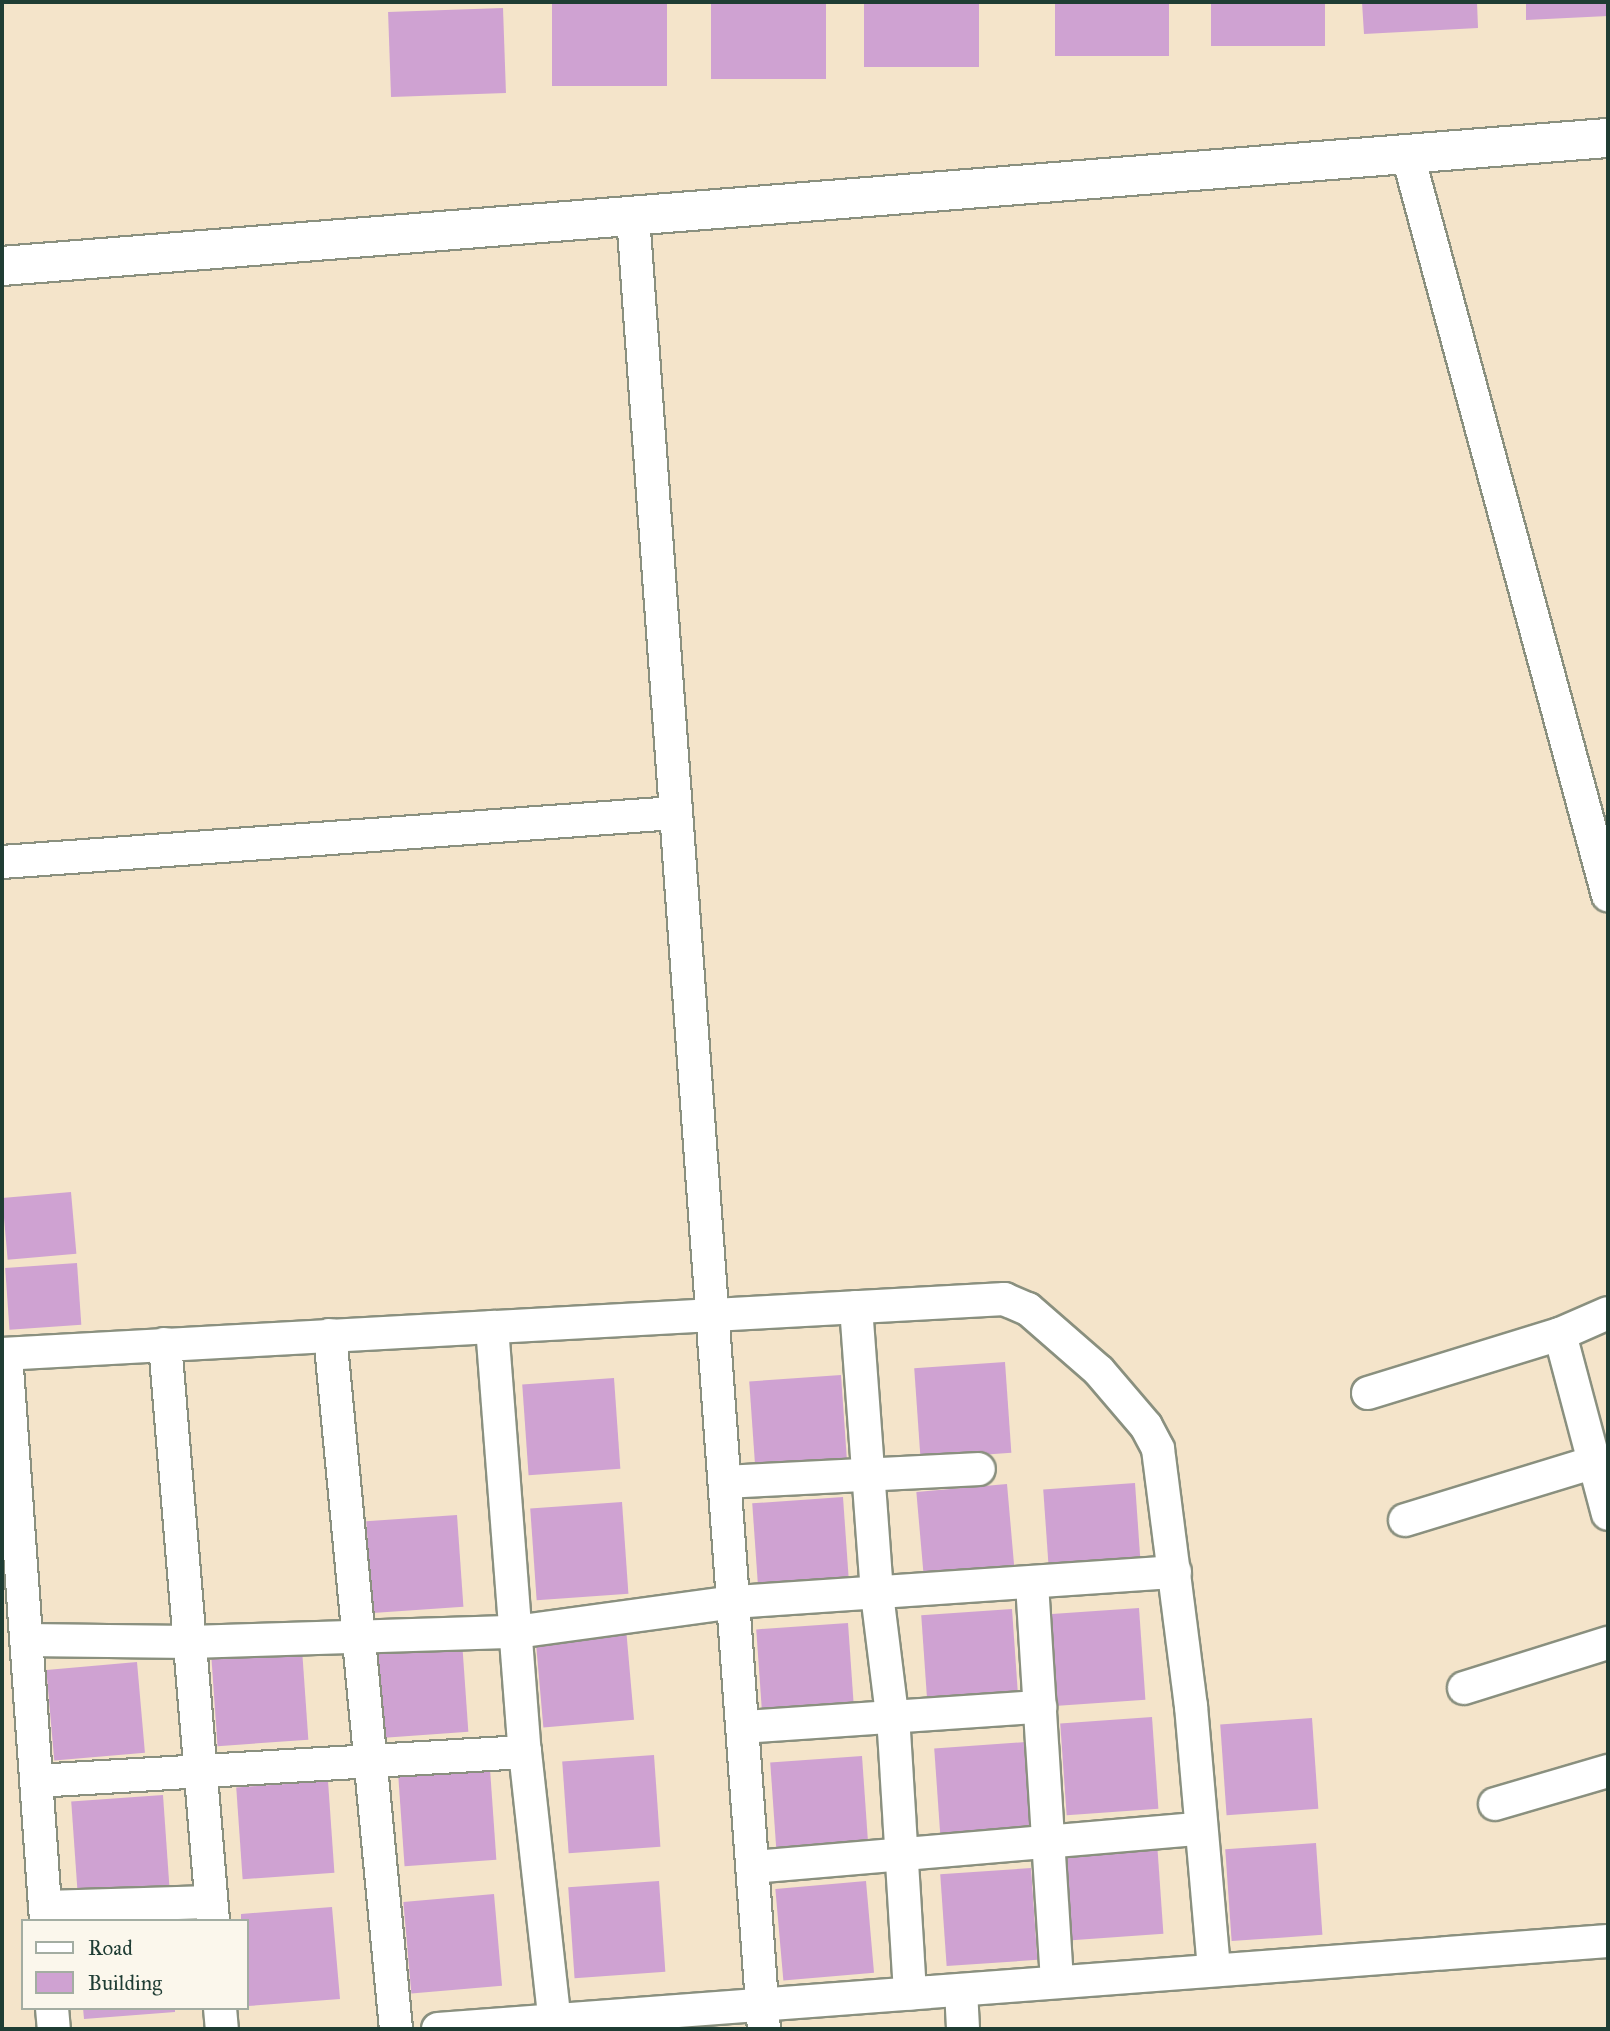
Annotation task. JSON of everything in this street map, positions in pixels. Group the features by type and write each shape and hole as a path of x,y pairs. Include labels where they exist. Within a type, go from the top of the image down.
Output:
{"main road":[{"path":"2,266 1608,138"}],"street":[{"path":"1408,156 1608,895"},
{"path":"633,216 674,813 714,1314 764,2016"},
{"path":"2,862 674,813"},
{"path":"165,1344 212,1911 46,1914 4,1354 165,1344 492,1326 1004,1299 1047,1322 1128,1404 1158,1450 1175,1572 1214,1970"},
{"path":"856,1307 872,1476 877,1594 892,1717 910,1994"},
{"path":"1367,1393 1560,1334 1608,1313"},
{"path":"492,1326 525,1752 555,2022"},
{"path":"1560,1334 1608,1514"},
{"path":"330,1335 396,2029"},
{"path":"1405,1520 1595,1462"},
{"path":"725,1482 979,1469"},
{"path":"26,1640 190,1642 516,1632 734,1602 1032,1584 1175,1572"},
{"path":"1032,1584 1057,1981"},
{"path":"1464,1688 1608,1643"},
{"path":"743,1727 1040,1707"},
{"path":"36,1781 201,1774 371,1759 525,1752"},
{"path":"1495,1804 1608,1771"},
{"path":"753,1867 1200,1829"},
{"path":"438,2029 516,2027 555,2022 764,2016 910,1994 1608,1941"},
{"path":"961,1990 963,2029"},
{"path":"52,2010 54,2029"},
{"path":"220,2010 222,2029"}],"building":[{"path":"552,2 667,2 667,86 552,86"},
{"path":"711,2 826,2 826,79 711,79"},
{"path":"864,2 979,2 979,67 864,67"},
{"path":"1055,2 1169,2 1169,56 1055,56"},
{"path":"1211,2 1325,2 1325,46 1211,46"},
{"path":"1362,2 1477,2 1478,28 1364,34"},
{"path":"1526,2 1608,2 1608,16 1526,20"},
{"path":"503,8 506,93 391,97 388,12"},
{"path":"71,1192 76,1254 8,1260 2,1198"},
{"path":"77,1263 81,1325 10,1330 5,1268"},
{"path":"1005,1362 1011,1453 921,1459 914,1368"},
{"path":"841,1375 847,1467 756,1473 749,1381"},
{"path":"614,1378 620,1469 529,1475 522,1384"},
{"path":"1135,1483 1141,1574 1050,1580 1043,1489"},
{"path":"1007,1484 1015,1576 924,1584 916,1492"},
{"path":"843,1497 849,1589 759,1595 752,1503"},
{"path":"622,1502 628,1594 537,1600 530,1508"},
{"path":"457,1515 463,1607 373,1613 366,1521"},
{"path":"1139,1608 1145,1700 1055,1706 1048,1614"},
{"path":"1012,1609 1018,1701 928,1707 921,1615"},
{"path":"848,1623 854,1714 763,1720 756,1629"},
{"path":"626,1628 634,1720 543,1728 535,1636"},
{"path":"462,1641 468,1732 378,1738 371,1647"},
{"path":"302,1649 308,1740 218,1746 211,1655"},
{"path":"137,1662 145,1753 54,1761 46,1670"},
{"path":"1152,1717 1158,1809 1067,1815 1060,1723"},
{"path":"1312,1718 1318,1809 1227,1815 1220,1724"},
{"path":"1026,1742 1032,1834 941,1840 934,1748"},
{"path":"654,1755 660,1847 569,1853 562,1761"},
{"path":"862,1756 868,1848 777,1854 770,1762"},
{"path":"490,1769 496,1860 405,1866 398,1775"},
{"path":"328,1781 334,1873 243,1879 236,1787"},
{"path":"163,1795 169,1886 78,1892 71,1801"},
{"path":"1157,1842 1163,1934 1072,1940 1065,1848"},
{"path":"1316,1843 1322,1935 1232,1941 1225,1849"},
{"path":"1031,1868 1037,1960 947,1966 940,1874"},
{"path":"659,1881 665,1972 575,1978 568,1887"},
{"path":"866,1881 874,1973 783,1981 775,1889"},
{"path":"494,1894 502,1986 411,1994 403,1902"},
{"path":"332,1907 340,1999 248,2006 248,1919 241,1919 241,1914"},
{"path":"83,2010 175,2010 175,2012 84,2019"}]}
